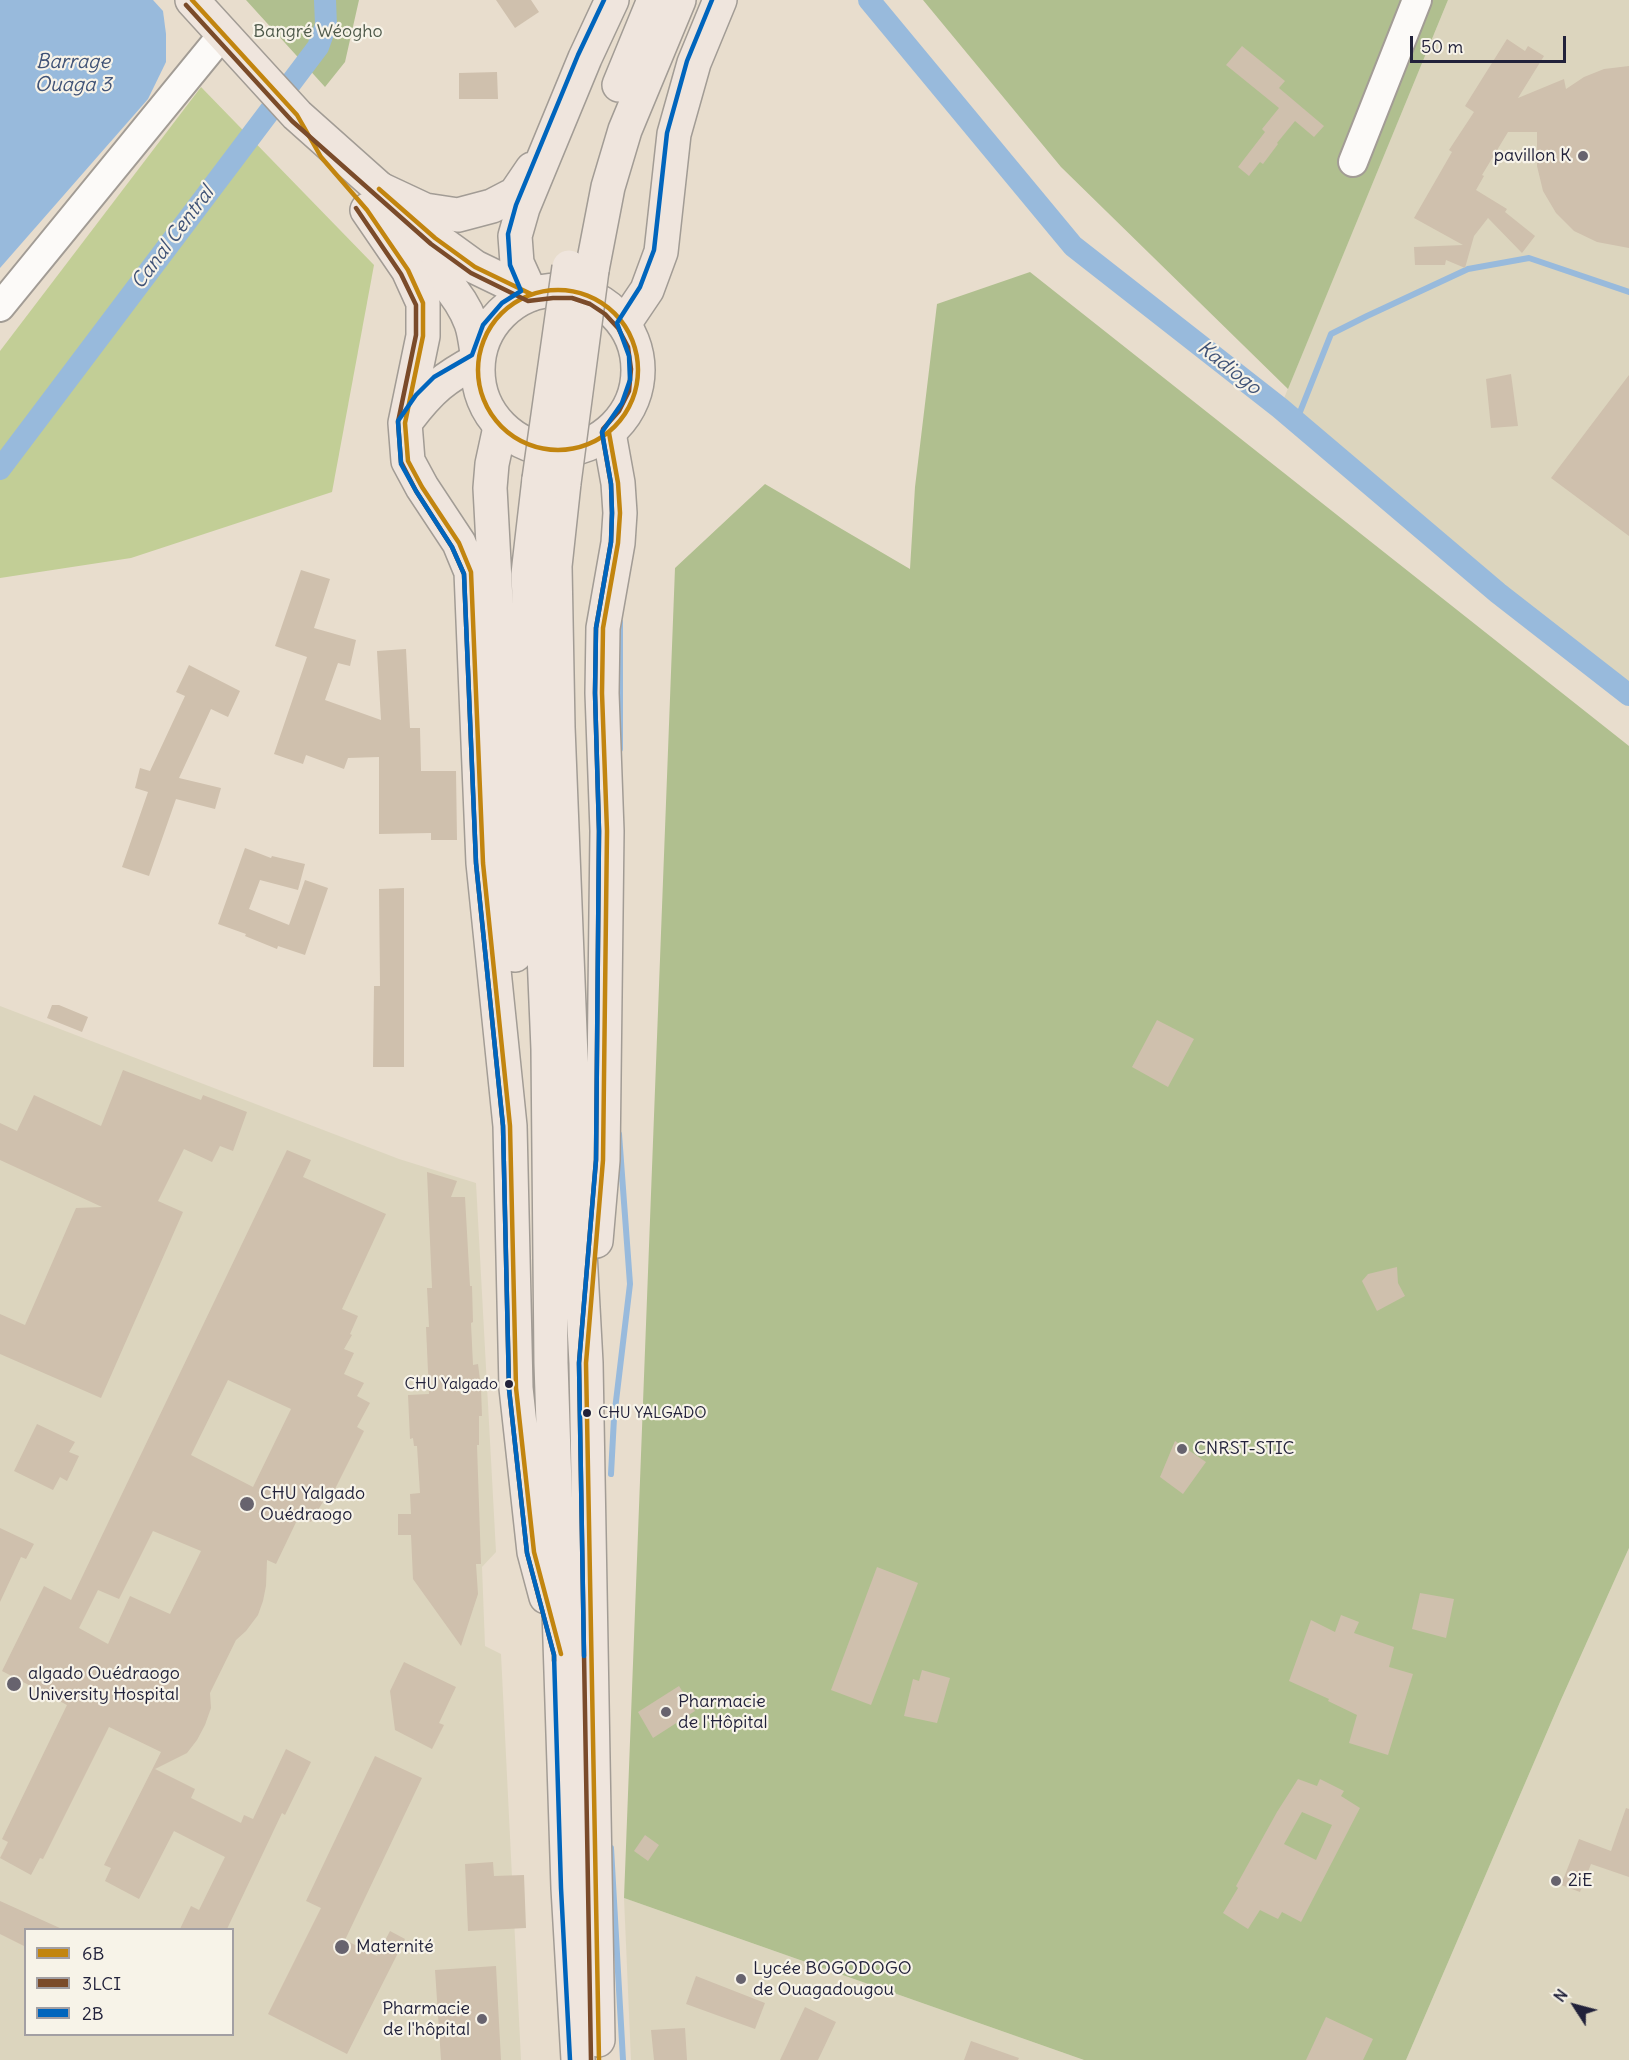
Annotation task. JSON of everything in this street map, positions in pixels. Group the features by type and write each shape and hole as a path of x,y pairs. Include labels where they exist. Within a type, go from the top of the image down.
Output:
{"main road":[{"path":"192,0 444,279 471,323 478,360 478,381 485,406 500,427 519,442 542,450 566,451 589,445 609,433 626,415 636,393 639,369 635,345 624,324 610,308 593,297 573,291 552,290 531,294 507,308 489,329 478,360 439,383 422,400 405,423"},
{"path":"531,294 517,263 515,236 523,208 585,58 612,0"},
{"path":"578,2060 568,1888 551,1364 548,1049 528,574 551,481 580,269 587,180 603,128 654,0"},
{"path":"580,269 626,130 679,0"},
{"path":"624,324 647,290 661,252 674,134 694,63 720,0"},
{"path":"373,199 458,215 492,206 514,194 528,176 556,129"},
{"path":"373,199 435,238 475,267 531,294"},
{"path":"373,199 423,303 423,336 405,423 408,461 422,487 459,543 471,572 483,863 510,1126 516,1388 534,1552 561,1654"},
{"path":"500,427 492,464 490,488 512,931 551,1364"},
{"path":"586,1363 603,1160 607,842 602,693 603,628 618,543 620,513 618,483 609,433"},
{"path":"551,481 574,1135 586,1363 599,2060"}],"street":[{"path":"1353,162 1416,0"},
{"path":"0,307 223,34"}],"shaded area":[{"path":"1448,0 1629,0 1629,694 1498,593 1280,408"},
{"name":"CHU Yalgado Ouédraogo","path":"0,1006 399,1159 476,1183 496,1552 482,1567 485,1646 501,1654 521,2060 0,2060"},
{"name":"2iE","path":"1629,1548 1629,2060 1406,2060 1560,1702"},
{"name":"Lycée BOGODOGO de Ouagadougou","path":"624,1898 1084,2060 631,2060"}],"green space":[{"name":"Bangré Wéogho","path":"246,0 359,0 345,62 325,87"},
{"path":"923,0 1448,0 1288,389 1061,167"},
{"path":"201,87 374,265 332,492 131,558 0,578 0,351"},
{"path":"1030,272 1629,746 1629,1548 1406,2060 1084,2060 624,1898 675,568 765,484 910,569 915,487 937,304"}],"water":[{"name":"Barrage Ouaga 3","path":"0,0 153,0 163,11 166,62 148,99 0,268"}],"building":[{"path":"496,0 531,0 539,12 515,28"},
{"path":"1507,39 1525,51 1528,46 1544,56 1518,98 1564,79 1566,89 1584,77 1604,69 1629,66 1629,248 1597,242 1574,231 1556,213 1543,191 1537,166 1537,132 1508,132 1482,175 1484,176 1476,190 1507,209 1505,212 1535,236 1522,253 1488,218 1474,236 1465,268 1446,260 1445,265 1415,265 1414,247 1463,245 1414,218 1452,152 1449,150 1474,112 1465,106"},
{"path":"1242,46 1285,81 1279,88 1324,126 1314,137 1295,121 1263,164 1260,162 1249,176 1238,167 1265,132 1262,129 1279,108 1226,65"},
{"path":"497,72 498,99 459,99 459,73"},
{"path":"1511,374 1518,426 1491,428 1486,379"},
{"path":"1629,375 1629,536 1551,478"},
{"path":"301,570 330,579 314,628 356,640 350,666 338,663 325,700 381,720 377,651 406,649 410,728 420,728 421,771 456,771 457,840 431,840 431,833 379,834 379,757 348,758 344,769 306,755 303,764 274,754 307,657 275,646"},
{"path":"189,665 240,691 228,717 211,709 179,778 221,788 215,809 176,799 149,876 122,867 148,792 135,788 140,768 150,771 185,696 176,692"},
{"path":"245,848 271,858 272,856 305,864 298,890 260,880 249,909 289,925 305,880 328,888 305,955 278,946 277,949 218,924"},
{"path":"404,888 404,1067 373,1067 374,986 380,986 379,889"},
{"path":"52,1005 59,1005 88,1017 82,1032 47,1018"},
{"path":"1157,1020 1194,1039 1168,1087 1132,1067"},
{"path":"123,1070 201,1100 203,1095 247,1112 233,1151 220,1146 212,1162 184,1149 158,1201 183,1212 101,1398 0,1354 0,1314 25,1325 76,1208 102,1207 0,1160 0,1123 17,1131 34,1095 101,1126"},
{"path":"287,1150 311,1160 303,1177 386,1214 342,1309 358,1316 350,1334 352,1335 344,1349 354,1353 344,1374 364,1383 357,1396 370,1403 357,1427 364,1431 331,1497 327,1495 311,1522 299,1516 276,1564 267,1560 266,1586 258,1615 236,1640 210,1693 211,1708 197,1740 187,1753 155,1769 195,1789 191,1798 241,1823 244,1815 253,1819 286,1749 311,1762 285,1815 282,1813 227,1928 180,1928 191,1906 199,1910 225,1857 174,1831 139,1899 105,1881 111,1868 104,1865 161,1752 109,1727 43,1859 40,1858 31,1875 0,1858 8,1842 2,1839 67,1705 2,1671 44,1586 71,1600","holes":["228,1380 291,1409 253,1487 191,1455","153,1531 201,1551 170,1614 130,1596 108,1644 79,1628 98,1590 119,1599"]},
{"path":"427,1172 457,1181 451,1197 465,1197 470,1286 472,1286 473,1365 478,1364 481,1388 482,1416 479,1416 479,1445 477,1445 481,1564 476,1564 478,1594 461,1646 413,1579 411,1535 398,1535 398,1514 411,1514 410,1494 420,1493 417,1446 414,1446 413,1438 410,1439 408,1395 429,1394 427,1288 432,1288"},
{"path":"1397,1267 1398,1283 1405,1296 1377,1311 1362,1281 1368,1274"},
{"path":"37,1424 75,1442 69,1452 79,1456 67,1481 60,1477 53,1490 14,1471"},
{"path":"1175,1441 1206,1462 1183,1494 1160,1477"},
{"path":"0,1528 34,1544 26,1559 21,1557 0,1602"},
{"path":"877,1567 918,1583 871,1705 831,1690"},
{"path":"1420,1593 1454,1599 1446,1638 1412,1629"},
{"path":"1341,1615 1359,1622 1354,1633 1394,1647 1389,1667 1413,1674 1388,1755 1349,1743 1357,1715 1289,1681 1311,1620 1335,1632"},
{"path":"404,1662 456,1687 439,1723 444,1725 432,1749 395,1730 390,1691"},
{"path":"922,1670 950,1678 937,1723 904,1716 913,1679 919,1681"},
{"name":"Pharmacie de l'Hôpital","path":"679,1686 695,1711 653,1738 638,1712"},
{"path":"375,1756 422,1778 345,1940 377,1956 390,1931 405,1939 347,2054 268,2014 321,1908 306,1901"},
{"path":"1298,1779 1317,1786 1320,1779 1344,1791 1341,1796 1360,1808 1301,1922 1282,1912 1278,1919 1260,1910 1248,1929 1223,1913 1277,1812","holes":["1302,1812 1332,1825 1316,1860 1284,1844"]},
{"path":"1626,1808 1629,1809 1629,1877 1591,1864 1580,1892 1561,1885 1579,1839 1611,1851"},
{"path":"645,1835 659,1845 648,1861 634,1851"},
{"path":"493,1862 494,1876 524,1875 526,1928 468,1931 465,1864"},
{"path":"0,1901 60,1928 24,1928 24,1946 0,1934"},
{"path":"496,1966 501,2060 441,2060 435,1970"},
{"path":"696,1976 765,2003 755,2029 686,2004"},
{"path":"805,2007 836,2022 818,2060 780,2060"},
{"path":"1326,2017 1373,2039 1363,2060 1306,2060"},
{"path":"685,2028 687,2060 654,2060 651,2030"},
{"path":"971,2041 1019,2058 1018,2060 964,2060"}],"waterway":[{"name":"Canal Central","path":"0,469 318,47 326,25 325,0"},
{"name":"Kadiogo","path":"869,0 1073,246 1280,408 1498,593 1629,695"},
{"path":"1296,422 1331,334 1468,269 1529,258 1629,292"},
{"path":"620,622 620,749"},
{"path":"611,1474 614,1418 630,1284 619,1134"},
{"path":"611,1848 623,2060"}],"transit line":[{"name":"6B","path":"192,0 297,115 321,157 367,210 408,270 423,303 423,336 405,423 408,461 422,487 459,543 471,572 483,863 510,1126 516,1388 534,1552 561,1654"},
{"name":"2B","path":"570,2060 561,1888 554,1655 527,1553 509,1389 503,1126 476,863 464,574 452,547 401,464 398,421 416,395 434,377 472,355 483,325 502,303 521,291 510,265 508,234 516,205 578,55 604,0"},
{"name":"2B","path":"584,1656 579,1363 596,1160 599,831 595,693 596,628 611,542 612,513 611,484 602,432 622,403 630,380 629,356 617,323 640,287 654,250 667,133 687,61 712,0"},
{"name":"3LCI","path":"186,5 292,121 431,244 471,273 528,301 572,298 590,304 605,314 618,328 628,347 631,369 629,391 619,411 602,433 611,484 612,513 611,542 596,628 595,693 599,831 596,1160 579,1363 591,2060"},
{"name":"6B","path":"379,189 435,238 475,267 531,294"},
{"name":"3LCI","path":"356,208 401,274 416,305 416,335 398,422 401,462 416,491 452,547 464,574 476,863 503,1126 509,1389 527,1553 554,1661"},
{"name":"6B","path":"558,290 574,291 589,296 603,303 615,313 625,325 632,339 637,354 638,370 637,386 632,401 625,415 615,427 603,437 589,444 574,449 558,450 542,449 527,444 513,437 501,427 491,415 484,401 479,386 478,370 479,354 484,339 491,325 501,313 513,303 527,296 542,291 558,290"},
{"name":"6B","path":"599,2060 586,1363 603,1160 607,831 602,693 603,628 618,543 620,513 618,483 609,433"}],"place":[{"name":"pavillon K","path":"1583,156"},
{"name":"CHU Yalgado","path":"509,1384"},
{"name":"CHU YALGADO","path":"587,1413"},
{"name":"CNRST-STIC","path":"1182,1449"},
{"name":"CHU Yalgado Ouédraogo","path":"247,1504"},
{"name":"algado Ouédraogo University Hospital","path":"14,1684"},
{"name":"Pharmacie de l'Hôpital","path":"666,1712"},
{"name":"2iE","path":"1556,1881"},
{"name":"Maternité","path":"342,1947"},
{"name":"Lycée BOGODOGO de Ouagadougou","path":"741,1979"},
{"name":"Pharmacie de l'hôpital","path":"482,2019"}]}
